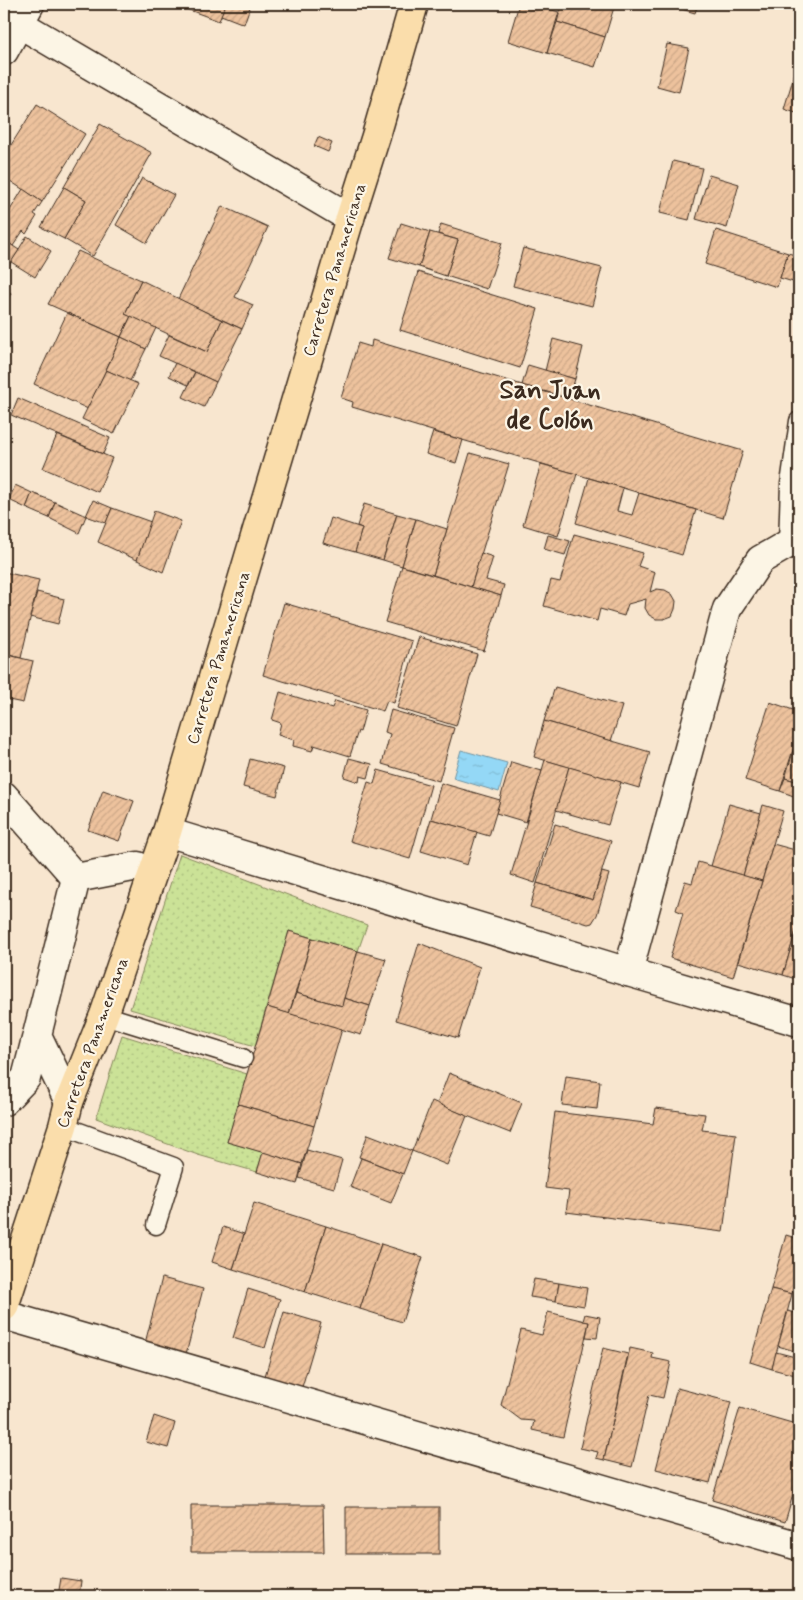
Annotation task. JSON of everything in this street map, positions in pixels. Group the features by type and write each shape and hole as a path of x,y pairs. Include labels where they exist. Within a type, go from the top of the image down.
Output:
{"main road":[{"name":"Carretera Panamericana","path":"4,1307 66,1114 104,1016 167,832 414,4"}],"street":[{"path":"4,51 18,13 350,218"},
{"path":"628,972 727,609 760,560 794,544"},
{"path":"4,796 76,878"},
{"path":"167,832 799,1022"},
{"path":"76,878 138,866 151,875"},
{"path":"4,1100 26,1078 76,878"},
{"path":"37,1035 66,1114"},
{"path":"4,1315 799,1546"}],"lane":[{"path":"794,544 790,484 799,421"},
{"path":"104,1016 243,1058"},
{"path":"66,1114 174,1167 156,1225"}],"green space":[{"path":"180,854 367,925 358,951 289,931 255,1046 130,1009"},
{"path":"122,1035 247,1074 227,1142 263,1152 257,1172 198,1155 96,1118"}],"water":[{"path":"461,750 507,763 499,792 453,778"}],"building":[{"path":"173,4 226,4 219,21"},
{"path":"226,4 251,4 244,24 221,15"},
{"path":"519,4 530,4 559,12 547,53 508,41"},
{"path":"562,4 615,4 605,37 557,22"},
{"path":"664,4 698,4 695,13"},
{"path":"557,22 605,37 595,67 547,53"},
{"path":"667,44 689,48 679,92 657,86"},
{"path":"795,72 799,73 799,114 784,109"},
{"path":"37,104 85,134 42,202 4,177 4,156"},
{"path":"100,124 152,153 93,256 64,239 86,200 64,187"},
{"path":"318,137 332,143 328,152 314,146"},
{"path":"673,161 702,168 689,220 660,213"},
{"path":"709,175 739,184 727,228 696,219"},
{"path":"142,178 174,195 147,243 116,225"},
{"path":"64,187 86,200 64,239 41,227"},
{"path":"23,189 42,202 34,214 37,216 26,234 23,231 13,246 4,240 4,220"},
{"path":"222,206 268,227 235,297 253,305 242,329 178,299"},
{"path":"401,223 430,232 419,267 389,258"},
{"path":"441,224 502,243 487,289 446,276 458,240 438,234"},
{"path":"716,230 788,253 777,287 705,264"},
{"path":"430,232 458,240 446,276 419,267"},
{"path":"27,236 51,251 35,277 11,262"},
{"path":"4,240 19,250 4,273"},
{"path":"523,248 602,268 592,306 513,286"},
{"path":"78,251 141,280 125,314 131,316 121,337 48,304"},
{"path":"788,253 799,256 799,263 793,282 780,278"},
{"path":"418,272 538,309 520,368 400,330"},
{"path":"141,280 222,320 207,352 125,314"},
{"path":"4,288 11,293 4,306"},
{"path":"67,313 121,337 88,409 34,384"},
{"path":"131,316 156,328 146,349 121,337"},
{"path":"222,320 242,329 216,382 159,356 169,335 207,352"},
{"path":"121,337 146,349 130,381 106,370"},
{"path":"553,339 583,347 575,379 545,371"},
{"path":"372,340 743,451 723,518 352,407 353,402 341,398 358,343 371,347"},
{"path":"175,363 195,372 188,385 169,376"},
{"path":"528,365 575,379 569,398 522,385"},
{"path":"106,370 138,384 114,434 82,419"},
{"path":"195,372 216,382 204,407 183,397"},
{"path":"18,398 110,438 103,454 11,415"},
{"path":"433,432 463,440 456,463 426,454"},
{"path":"57,435 112,458 98,492 43,468"},
{"path":"470,453 509,464 471,587 433,575"},
{"path":"541,464 577,474 558,536 523,525"},
{"path":"589,478 623,488 617,511 632,515 639,493 696,510 682,555 576,523"},
{"path":"15,485 32,493 26,508 9,500"},
{"path":"32,493 55,502 49,518 26,508"},
{"path":"93,500 112,508 106,523 86,516"},
{"path":"55,502 86,516 79,533 49,518"},
{"path":"364,504 397,514 383,560 355,552 362,528 357,526"},
{"path":"112,508 151,522 137,560 98,542"},
{"path":"154,511 181,521 163,572 137,560"},
{"path":"397,514 416,519 402,566 383,560"},
{"path":"331,518 362,528 355,552 323,543"},
{"path":"416,519 447,529 433,575 402,566"},
{"path":"574,534 643,553 638,566 655,572 650,592 657,589 665,590 672,594 676,601 672,616 656,619 649,615 645,608 646,599 628,604 624,616 600,609 597,621 544,606 551,580 560,582"},
{"path":"548,535 570,541 565,555 544,549"},
{"path":"481,553 493,557 486,580 504,585 501,596 471,587"},
{"path":"402,566 501,596 484,651 385,622"},
{"path":"4,572 39,580 21,658 4,654"},
{"path":"37,592 64,599 58,624 30,617"},
{"path":"284,603 412,641 394,703 387,701 383,711 263,675"},
{"path":"419,637 477,654 456,726 397,708"},
{"path":"4,654 33,661 23,703 4,699"},
{"path":"555,687 622,706 611,741 544,721"},
{"path":"280,692 332,708 335,701 366,710 360,732 358,731 350,756 314,745 312,751 293,746 294,740 278,735 281,723 272,720"},
{"path":"770,702 799,712 799,731 780,791 745,780"},
{"path":"391,710 454,728 439,781 382,764 390,734 385,732"},
{"path":"544,721 650,752 639,788 534,757"},
{"path":"799,731 799,754 793,752"},
{"path":"793,752 799,754 799,782 785,778"},
{"path":"349,758 372,764 368,778 360,776 359,782 344,777"},
{"path":"250,759 284,768 277,796 243,787"},
{"path":"545,760 569,767 535,883 511,875"},
{"path":"511,762 542,771 526,822 496,813"},
{"path":"569,767 621,782 608,825 556,810"},
{"path":"378,770 431,785 410,859 350,841 368,782 374,784"},
{"path":"785,778 799,782 799,798 780,791"},
{"path":"441,783 500,800 489,836 431,819"},
{"path":"103,790 134,801 119,841 88,830"},
{"path":"729,804 761,813 743,876 711,866"},
{"path":"763,805 783,811 762,881 743,876"},
{"path":"431,819 477,832 467,865 421,851"},
{"path":"555,824 611,841 593,900 537,883"},
{"path":"773,844 799,851 799,920 783,975 738,962"},
{"path":"698,862 762,881 733,977 670,958 683,913 676,910 685,881 692,883"},
{"path":"602,872 609,874 597,915 592,923 588,924 530,907 537,883 593,900"},
{"path":"799,920 799,980 783,975"},
{"path":"289,931 312,938 289,1014 267,1007"},
{"path":"312,938 358,951 342,1006 296,993"},
{"path":"419,943 480,967 458,1038 396,1020"},
{"path":"358,951 386,959 370,1006 344,998"},
{"path":"296,993 342,1006 344,998 370,1006 361,1035 289,1014"},
{"path":"267,1007 342,1029 314,1126 238,1104"},
{"path":"449,1073 522,1103 510,1133 437,1104"},
{"path":"566,1076 600,1081 597,1109 562,1105"},
{"path":"432,1101 467,1116 447,1165 412,1151"},
{"path":"238,1104 314,1126 302,1164 227,1142"},
{"path":"656,1108 705,1114 702,1130 736,1134 723,1232 566,1212 569,1191 545,1188 555,1112 653,1124"},
{"path":"368,1134 412,1151 403,1174 359,1157"},
{"path":"307,1150 342,1160 334,1188 299,1178"},
{"path":"263,1152 302,1164 297,1184 257,1172"},
{"path":"361,1158 403,1174 391,1203 350,1187"},
{"path":"254,1203 326,1226 305,1292 233,1269"},
{"path":"326,1226 381,1244 360,1309 305,1292"},
{"path":"223,1227 244,1234 233,1269 212,1262"},
{"path":"786,1235 799,1239 799,1270 792,1294 771,1289"},
{"path":"381,1244 423,1257 402,1322 360,1309"},
{"path":"162,1278 203,1289 185,1358 144,1347"},
{"path":"534,1279 559,1283 556,1301 530,1297"},
{"path":"559,1283 587,1288 584,1306 556,1301"},
{"path":"248,1289 280,1299 265,1348 233,1338"},
{"path":"771,1289 792,1294 772,1369 750,1362"},
{"path":"788,1311 799,1314 798,1352 778,1346"},
{"path":"284,1312 321,1323 302,1387 265,1376"},
{"path":"548,1312 589,1322 563,1437 532,1430 534,1421 521,1420 501,1405 521,1330 542,1335"},
{"path":"585,1314 600,1317 597,1338 586,1337 589,1322 583,1321"},
{"path":"603,1348 628,1354 604,1460 596,1458 598,1452 580,1448"},
{"path":"630,1348 653,1353 652,1358 671,1362 663,1398 649,1395 632,1467 604,1460"},
{"path":"776,1352 799,1358 799,1376 772,1369"},
{"path":"677,1388 731,1402 710,1483 656,1469"},
{"path":"740,1408 799,1425 799,1474 785,1522 712,1500"},
{"path":"154,1416 175,1423 168,1448 146,1442"},
{"path":"191,1505 323,1505 324,1552 191,1552"},
{"path":"346,1507 439,1507 439,1554 346,1554"},
{"path":"61,1578 81,1581 79,1596 58,1596"}],"district":[{"name":"San Juan de Colón","path":"550,406"}]}
